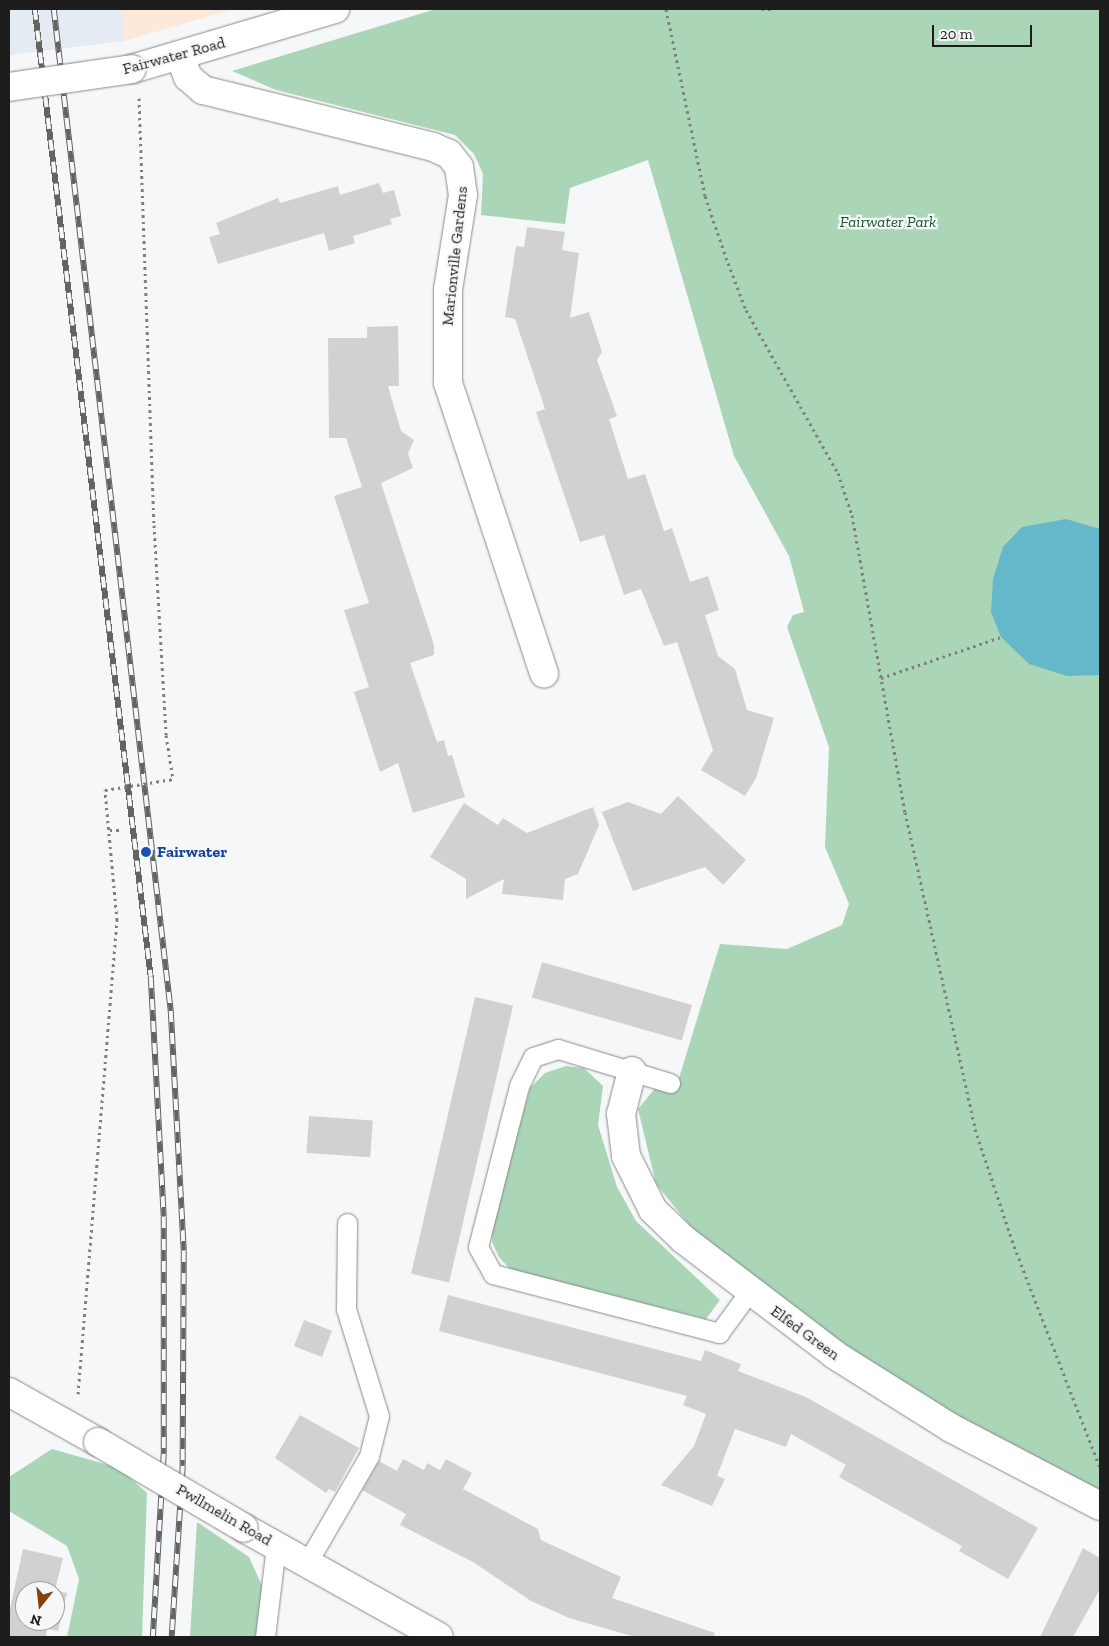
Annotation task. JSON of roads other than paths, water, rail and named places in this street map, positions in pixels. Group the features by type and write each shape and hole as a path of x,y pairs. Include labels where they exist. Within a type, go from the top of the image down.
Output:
{"street":[{"name":"Fairwater Road","path":"9,87 134,68 336,9"},
{"name":"Marionville Gardens","path":"180,56 188,77 203,90 433,147 449,154 459,167 463,195 448,290 448,383 544,674"},
{"name":"Elfed Green","path":"632,1071 621,1114 626,1156 639,1187 653,1210 683,1239 749,1292 835,1355 951,1428 1100,1506"},
{"name":"Pwllmelin Road","path":"9,1392 244,1528 439,1637"}],"lane":[{"path":"670,1083 558,1049 533,1057 519,1086 478,1247 493,1274 720,1332 749,1292"},
{"path":"306,1563 369,1456 379,1416 346,1309 347,1223"},
{"path":"266,1637 276,1546"}],"water":[{"path":"1066,519 1100,529 1100,675 1067,676 1029,664 1001,637 991,612 993,579 1003,547 1022,527"}],"railway":[{"path":"35,9 151,977 164,1217 164,1454 153,1637"},
{"path":"54,9 171,1011 184,1251 183,1466 172,1637"}],"place":[{"name":"Fairwater","path":"146,852"}],"park label":[{"name":"Fairwater Park","path":"888,222"}]}
